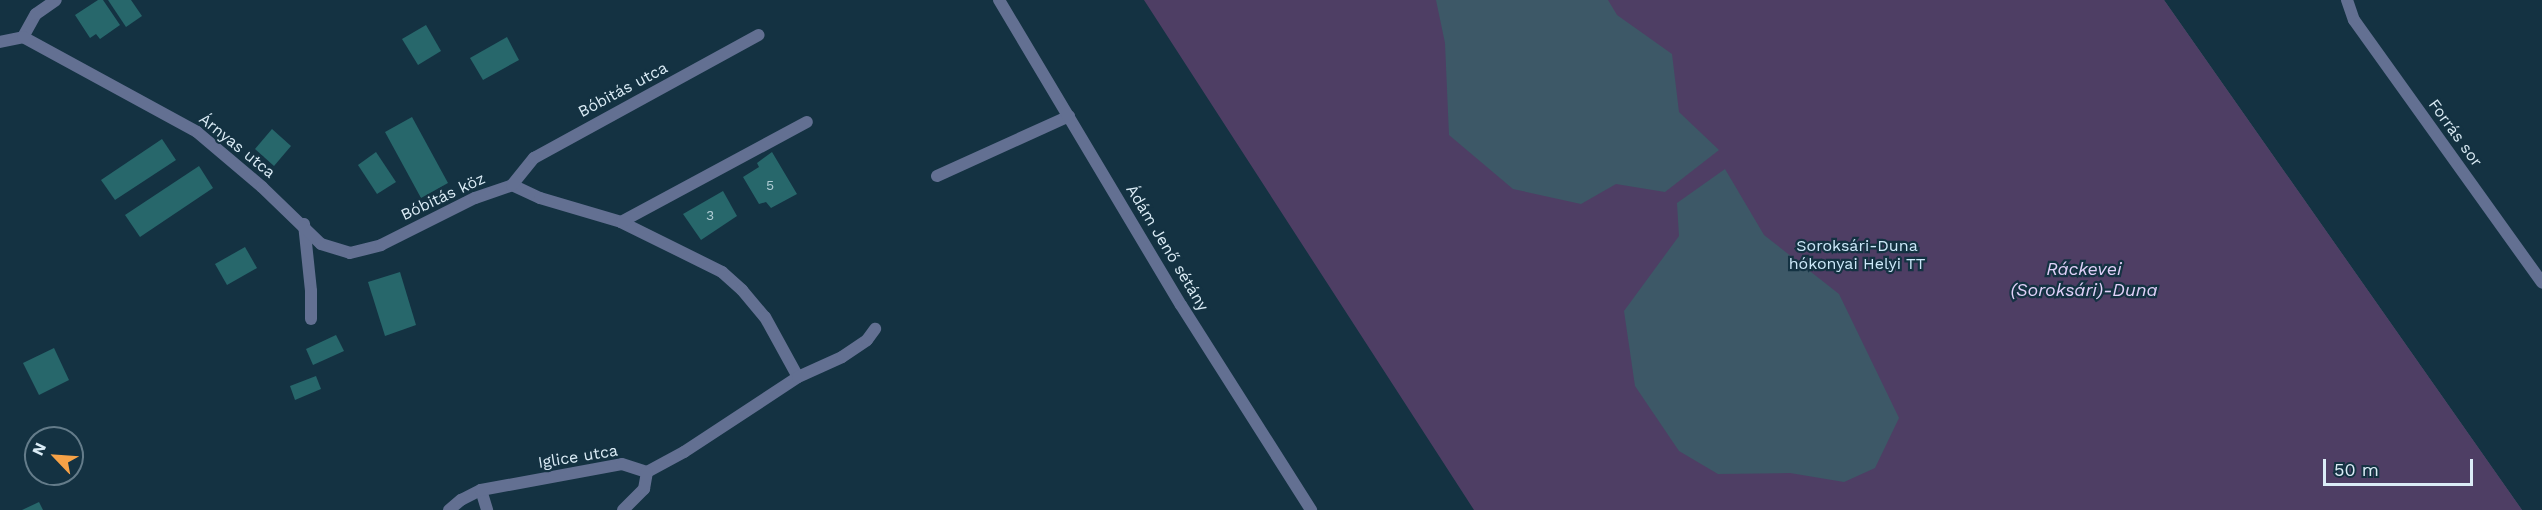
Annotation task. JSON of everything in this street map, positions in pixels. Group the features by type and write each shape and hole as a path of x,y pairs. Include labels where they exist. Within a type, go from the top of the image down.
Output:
{"street":[{"path":"0,42 23,37 36,14 56,0"},
{"name":"Ádám Jenő sétány","path":"999,0 1181,305 1311,510"},
{"name":"Forrás sor","path":"2347,0 2354,20 2542,283"},
{"name":"Bóbitás utca","path":"512,185 534,158 759,35"},
{"name":"Árnyas utca","path":"23,37 197,132 304,224 321,243 350,253 381,245"},
{"path":"938,176 1069,116"},
{"path":"621,222 807,122"},
{"name":"Bóbitás köz","path":"381,245 475,198 512,185 540,198 621,222 722,272 742,290 765,317 798,376"},
{"path":"304,224 311,291 310,319"},
{"path":"622,510 644,489 646,472 694,446 798,376 842,357 867,340 875,329"},
{"name":"Iglice utca","path":"448,510 481,490 622,464 646,472"},
{"path":"481,490 487,510"}],"green space":[{"name":"Ráckevei (Soroksári)-Duna","path":"1193,0 2164,0 2522,510 1513,510"}],"water":[{"name":"Ráckevei (Soroksári)-Duna","path":"1144,0 1436,0 1445,43 1449,135 1513,189 1581,204 1616,184 1665,192 1719,150 1679,112 1672,54 1617,15 1608,0 2164,0 2522,510 1474,510","holes":["1725,169 1764,235 1839,294 1899,418 1875,468 1844,482 1790,473 1718,474 1679,451 1635,386 1624,311 1679,236 1677,203"]}],"building":[{"path":"98,0 103,0 120,25 100,39 96,34 90,38 75,15"},
{"path":"108,0 131,0 142,16 126,27"},
{"path":"426,25 441,51 418,65 402,39"},
{"path":"507,37 519,60 483,80 470,58"},
{"path":"412,117 448,183 421,198 385,132"},
{"path":"272,129 291,146 274,166 255,149"},
{"path":"162,139 176,160 115,200 101,180"},
{"path":"376,152 396,182 377,194 358,165"},
{"path":"772,152 797,194 771,208 766,202 759,204 743,177 759,167 757,163"},
{"path":"199,166 213,188 140,237 125,215"},
{"path":"723,191 737,216 701,240 683,214"},
{"path":"245,247 257,268 227,285 215,264"},
{"path":"400,272 416,325 385,336 368,282"},
{"path":"336,335 344,351 313,365 306,349"},
{"path":"54,348 69,380 39,395 23,363"},
{"path":"316,376 321,389 295,400 290,386"},
{"path":"39,502 43,510 22,510"}],"park label":[{"name":"Soroksári-Duna hókonyai Helyi TT","path":"1857,255"}]}
